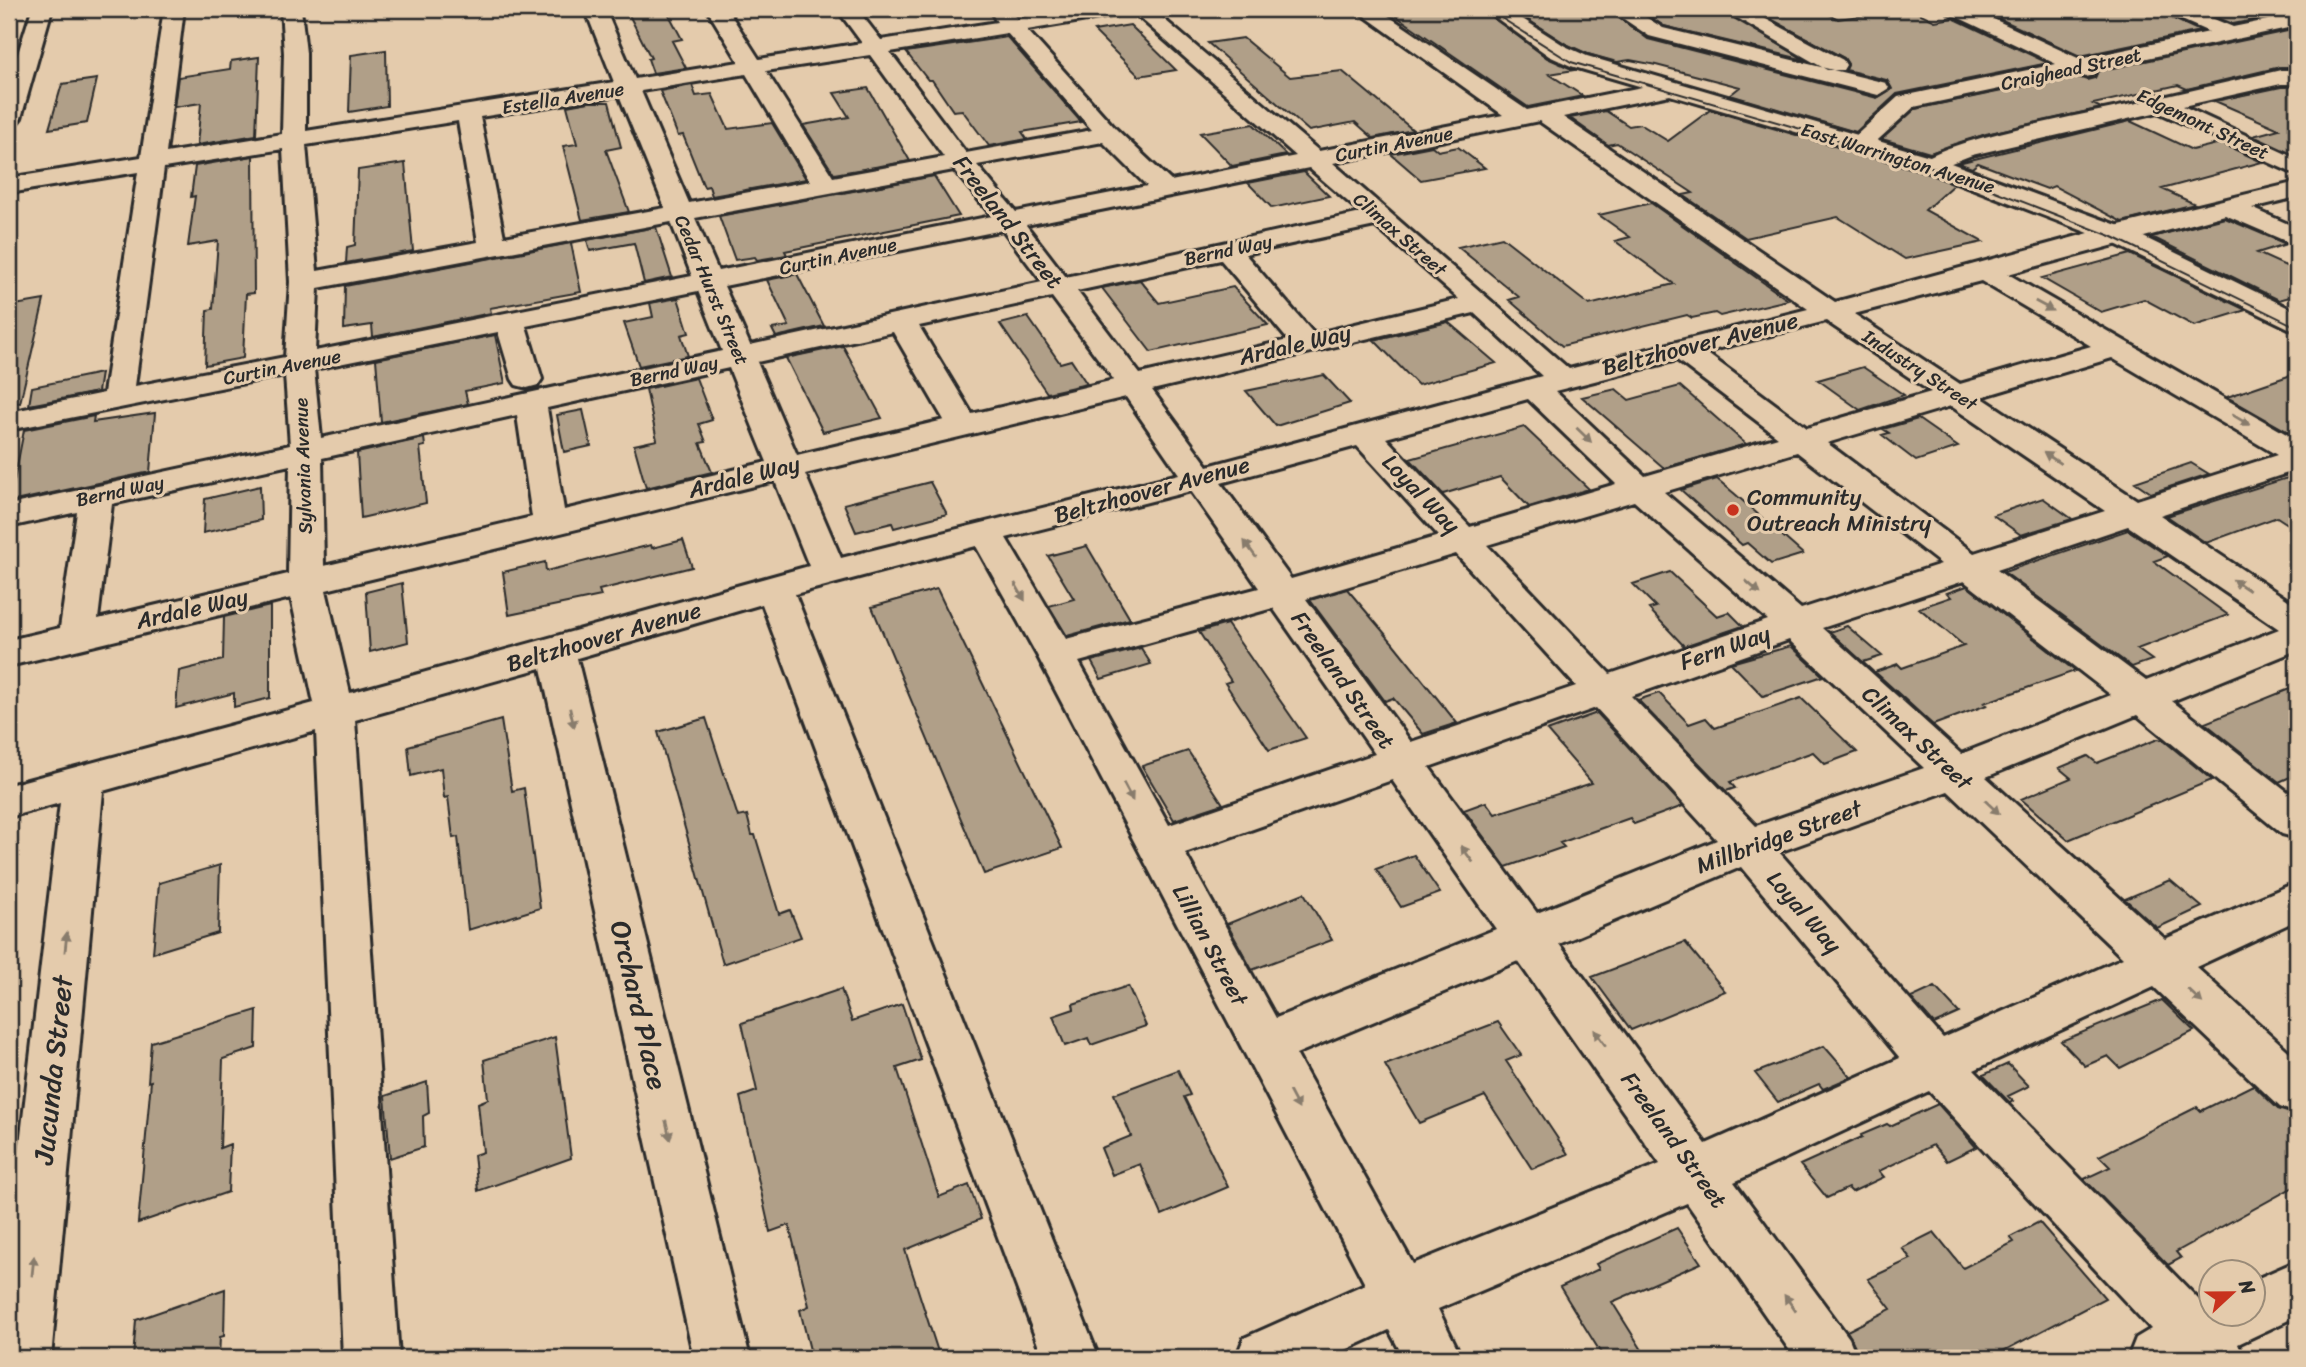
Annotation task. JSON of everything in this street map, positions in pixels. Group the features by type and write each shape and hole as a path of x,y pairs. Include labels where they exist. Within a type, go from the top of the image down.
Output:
{"street":[{"path":"9,118 42,9"},
{"path":"118,401 174,9"},
{"name":"Sylvania Avenue","path":"291,9 295,53 294,140 304,282 299,364 306,450 306,583 335,711 372,1358"},
{"name":"Cedar Hurst Street","path":"594,9 829,572"},
{"path":"717,9 825,185"},
{"name":"Freeland Street","path":"847,9 1132,384 1829,1358"},
{"path":"996,9 1108,134 1166,190"},
{"name":"Estella Avenue","path":"9,185 1117,9"},
{"name":"Climax Street","path":"1140,9 1480,303 1640,489 1795,624 2297,1091"},
{"name":"Industry Street","path":"1365,9 1959,395 2297,623"},
{"name":"East Warrington Avenue","path":"1494,9 1557,51 1579,61 1667,89 1931,164 2116,234 2297,323"},
{"path":"1619,9 1657,32 1801,71 1878,88"},
{"path":"1732,9 1906,102 1860,144"},
{"name":"Edgemont Street","path":"1956,9 2297,168"},
{"path":"2173,9 2234,35"},
{"name":"Craighead Street","path":"1906,102 2297,20"},
{"path":"1931,164 1964,149 2281,77 2297,77"},
{"name":"Curtin Avenue","path":"9,422 1667,89"},
{"path":"468,114 493,249"},
{"path":"304,282 1108,134"},
{"name":"Beltzhoover Avenue","path":"9,802 775,590 829,572 1199,479 1549,384 1985,272 2116,234 2297,189"},
{"path":"2229,206 2297,238"},
{"name":"Bernd Way","path":"9,516 306,450 529,391 741,356 1381,217"},
{"path":"1227,250 1306,343"},
{"path":"1985,272 2297,453"},
{"name":"Ardale Way","path":"9,653 962,424 1480,303"},
{"path":"901,320 962,424"},
{"path":"510,322 529,391 550,525"},
{"path":"1056,655 1282,594 1808,441 2118,347"},
{"path":"1682,349 1808,441 1969,568 2143,698 2297,822"},
{"name":"Loyal Way","path":"1364,434 1748,846 1936,1065 2202,1341"},
{"name":"Fern Way","path":"1157,846 1402,763 1601,690 1795,624 2297,459"},
{"path":"78,635 96,496"},
{"name":"Lillian Street","path":"986,533 1056,655 1434,1358"},
{"path":"775,590 1071,1358"},
{"name":"Millbridge Street","path":"1264,1045 1748,846 1955,773 2297,636"},
{"name":"Orchard Place","path":"556,651 722,1358"},
{"name":"Jucunda Street","path":"23,1358 83,782"},
{"path":"1264,1358 1400,1297 1698,1173 2297,900"},
{"path":"2268,1301 2297,1288"}],"building":[{"path":"626,9 666,9 682,39 672,41 686,68 653,73 648,59 651,58"},
{"path":"1386,9 1482,9 1547,58 1574,70 1549,74 1583,96 1528,107"},
{"path":"1511,9 1607,9 1648,39 1877,98 1892,89 1887,80 1846,70 1848,64 1844,58 1752,9 1819,9 1838,19 1911,9 1935,21 1953,18 2048,63 1897,94 1856,132 1730,95 1740,87 1656,65 1630,60 1617,62 1588,54 1566,44"},
{"path":"1638,9 1720,9 1805,60 1664,26"},
{"path":"2005,9 2160,9 2165,15 2200,31 2080,56 1985,12"},
{"path":"2196,9 2248,9 2269,17 2233,24"},
{"path":"1130,25 1176,70 1139,76 1094,31"},
{"path":"2297,29 2297,67 2280,67 2187,89 2178,85 2093,104 2101,108 1986,134 1930,153 1882,139 1915,109 2075,76 2087,80 2095,78 2098,71"},
{"path":"1007,37 1081,122 1022,132 1027,139 989,146 962,110 953,111 932,80 928,80 906,52"},
{"path":"1243,38 1290,77 1342,71 1413,130 1373,138 1355,122 1309,131 1208,43"},
{"path":"386,50 387,106 349,112 351,55"},
{"path":"259,57 256,135 197,145 201,103 174,107 178,77 230,69 231,61"},
{"path":"97,79 87,123 49,129 62,84"},
{"path":"692,85 696,96 712,94 728,129 772,123 806,179 712,196 709,186 704,187 683,135 678,136 660,91"},
{"path":"2281,87 2297,87 2297,153 2292,154 2253,136 2279,129 2215,101"},
{"path":"868,88 910,161 834,174 803,125 849,117 834,93"},
{"path":"609,102 621,147 606,150 629,212 582,220 563,146 577,144 567,106"},
{"path":"1710,110 1921,171 1954,184 1925,210 1983,242 1905,259 1838,217 1746,238 1683,195 1693,193 1617,143 1608,145 1570,118 1606,111 1629,126 1640,124 1668,141"},
{"path":"2130,121 2192,150 2221,143 2262,162 2162,189 2195,204 2122,222 2054,186 2047,189 1978,163 1972,168 1958,163"},
{"path":"1253,124 1286,155 1232,166 1200,133"},
{"path":"1432,146 1438,151 1458,147 1485,168 1421,180 1391,154"},
{"path":"253,156 254,293 246,294 243,358 205,365 207,310 213,309 218,241 188,246 195,196 191,197 195,166"},
{"path":"405,163 413,251 346,263 347,247 355,245 358,170"},
{"path":"1304,172 1329,196 1272,208 1248,183"},
{"path":"934,176 959,216 785,251 787,255 757,260 755,257 735,260 719,216"},
{"path":"1651,203 1788,300 1720,316 1715,313 1692,318 1687,315 1562,346 1509,300 1519,297 1458,247 1502,237 1589,305 1674,284 1615,241 1630,237 1599,215"},
{"path":"2225,218 2286,244 2257,253 2297,271 2297,295 2279,300 2152,237"},
{"path":"656,227 672,277 644,283 634,243 590,251 587,240"},
{"path":"571,243 581,292 490,308 491,313 373,337 372,325 344,329 345,286"},
{"path":"2130,254 2246,310 2194,326 2144,299 2101,312 2042,278"},
{"path":"797,274 824,326 776,337 772,329 789,326 767,280"},
{"path":"1140,280 1159,303 1233,287 1268,325 1151,352 1102,288"},
{"path":"678,298 689,333 681,335 688,356 639,366 624,323 653,317 650,303"},
{"path":"44,300 20,403 9,402 9,306"},
{"path":"1028,317 1060,363 1071,360 1087,384 1047,393 1000,324"},
{"path":"1448,322 1496,363 1418,385 1374,340"},
{"path":"495,335 505,383 465,391 468,404 381,422 376,359"},
{"path":"843,346 882,418 823,432 786,358"},
{"path":"1863,367 1904,395 1860,410 1818,380"},
{"path":"101,373 98,392 29,405 32,387"},
{"path":"2297,373 2297,437 2227,397"},
{"path":"1324,375 1350,403 1276,426 1246,391"},
{"path":"696,378 712,420 699,424 706,442 700,443 712,472 646,488 634,445 657,440 646,389"},
{"path":"1680,386 1746,444 1664,468 1582,397 1616,389 1629,400"},
{"path":"583,410 591,446 564,452 557,415"},
{"path":"155,413 150,472 10,502 24,430 94,416 93,422"},
{"path":"1918,419 1958,447 1916,461 1882,435 1889,433 1883,429"},
{"path":"1524,427 1589,489 1529,507 1500,477 1443,494 1410,459"},
{"path":"424,438 425,446 420,447 426,503 361,518 357,453"},
{"path":"2191,463 2209,474 2151,493 2135,482"},
{"path":"2297,475 2297,530 2277,517 2206,543 2167,516"},
{"path":"1717,479 1803,554 1771,564 1747,543 1742,545 1681,490"},
{"path":"930,482 947,514 894,528 892,523 856,532 844,504"},
{"path":"260,486 261,520 203,533 205,499"},
{"path":"2043,498 2072,519 2021,535 1993,515"},
{"path":"2128,530 2168,556 2154,561 2228,615 2137,649 2152,660 2132,667 2004,572"},
{"path":"683,540 692,567 599,590 601,596 509,615 503,572 545,562 546,571 651,545 652,548"},
{"path":"1087,546 1130,619 1067,636 1049,606 1074,599 1048,556"},
{"path":"1670,572 1717,616 1729,612 1743,626 1684,646 1649,609 1656,607 1633,584"},
{"path":"402,583 408,642 370,652 366,592"},
{"path":"1967,586 2075,671 1984,703 1987,705 1933,725 1875,672 1898,664 1902,668 1964,646 1919,608 1951,597 1947,593"},
{"path":"937,589 1062,848 984,874 872,607"},
{"path":"1347,589 1457,723 1423,734 1393,698 1385,701 1310,600"},
{"path":"270,606 270,698 234,707 234,693 176,708 179,671 223,660 224,617"},
{"path":"1227,624 1306,738 1269,750 1225,683 1231,681 1199,632"},
{"path":"1847,626 1882,656 1863,662 1830,632"},
{"path":"1791,646 1823,676 1763,696 1731,663"},
{"path":"1141,648 1151,664 1101,679 1091,661"},
{"path":"2297,686 2297,774 2279,782 2205,723"},
{"path":"1659,693 1689,724 1706,718 1715,728 1801,698 1857,752 1825,764 1813,752 1730,782 1735,788 1726,791 1638,700"},
{"path":"1597,713 1683,806 1634,824 1630,818 1560,843 1564,847 1506,867 1464,810 1486,802 1495,814 1592,783 1547,731"},
{"path":"706,718 738,817 747,815 752,835 755,835 779,914 790,910 801,937 723,964 658,732"},
{"path":"501,720 512,791 524,788 540,908 468,930 458,837 453,838 448,797 444,798 441,768 411,776 408,746"},
{"path":"2158,739 2163,740 2212,780 2068,840 2021,799 2071,778 2059,768 2088,756 2097,763"},
{"path":"1188,751 1223,804 1174,820 1142,766"},
{"path":"1414,855 1440,893 1401,907 1376,869"},
{"path":"220,865 218,933 153,953 159,883"},
{"path":"2170,880 2202,907 2157,928 2125,899"},
{"path":"1304,893 1332,940 1252,970 1227,924"},
{"path":"1685,942 1725,991 1631,1030 1592,977"},
{"path":"1128,986 1146,1026 1091,1045 1088,1038 1065,1046 1053,1016 1074,1009 1073,1004"},
{"path":"1935,987 1959,1013 1934,1024 1911,998"},
{"path":"841,989 852,1021 902,1004 921,1060 897,1068 939,1197 969,1185 981,1219 905,1250 940,1358 812,1358 800,1310 809,1306 789,1225 770,1232 740,1097 757,1091 742,1023"},
{"path":"2162,1000 2194,1031 2120,1068 2108,1056 2085,1066 2061,1041"},
{"path":"257,1010 256,1048 223,1059 220,1148 230,1144 228,1192 138,1223 151,1081 148,1082 151,1042"},
{"path":"1498,1022 1521,1055 1506,1061 1568,1154 1532,1169 1485,1096 1419,1123 1385,1065"},
{"path":"555,1037 571,1158 478,1191 474,1155 483,1152 478,1103 488,1099 484,1060"},
{"path":"1824,1046 1851,1077 1823,1089 1819,1084 1778,1102 1755,1073"},
{"path":"2008,1064 2029,1086 2008,1096 2013,1101 2010,1103 1983,1075"},
{"path":"1178,1070 1190,1095 1184,1097 1228,1187 1162,1215 1140,1164 1112,1175 1101,1148 1131,1136 1114,1094"},
{"path":"427,1082 429,1113 423,1116 424,1147 390,1158 385,1096"},
{"path":"2253,1085 2278,1109 2297,1115 2297,1185 2176,1252 2181,1258 2168,1265 2084,1179 2110,1167 2099,1156 2197,1107 2201,1111"},
{"path":"1938,1104 1976,1147 1947,1161 1933,1145 1879,1171 1884,1177 1852,1192 1848,1188 1827,1198 1800,1165 1862,1137 1861,1135 1887,1124 1890,1126"},
{"path":"2039,1222 2105,1298 1990,1358 1861,1358 1847,1331 1891,1309 1868,1279 1911,1259 1902,1248 1934,1232 1963,1268 2014,1242 2010,1237"},
{"path":"1677,1228 1701,1263 1612,1302 1647,1358 1604,1358 1560,1287 1599,1269 1596,1264"},
{"path":"225,1289 224,1336 220,1337 219,1358 133,1358 136,1320"}],"tram line":[{"path":"1487,9 1571,62 1938,169 2111,236 2297,327"}],"place":[{"name":"Community Outreach Ministry","path":"1733,510"}]}
